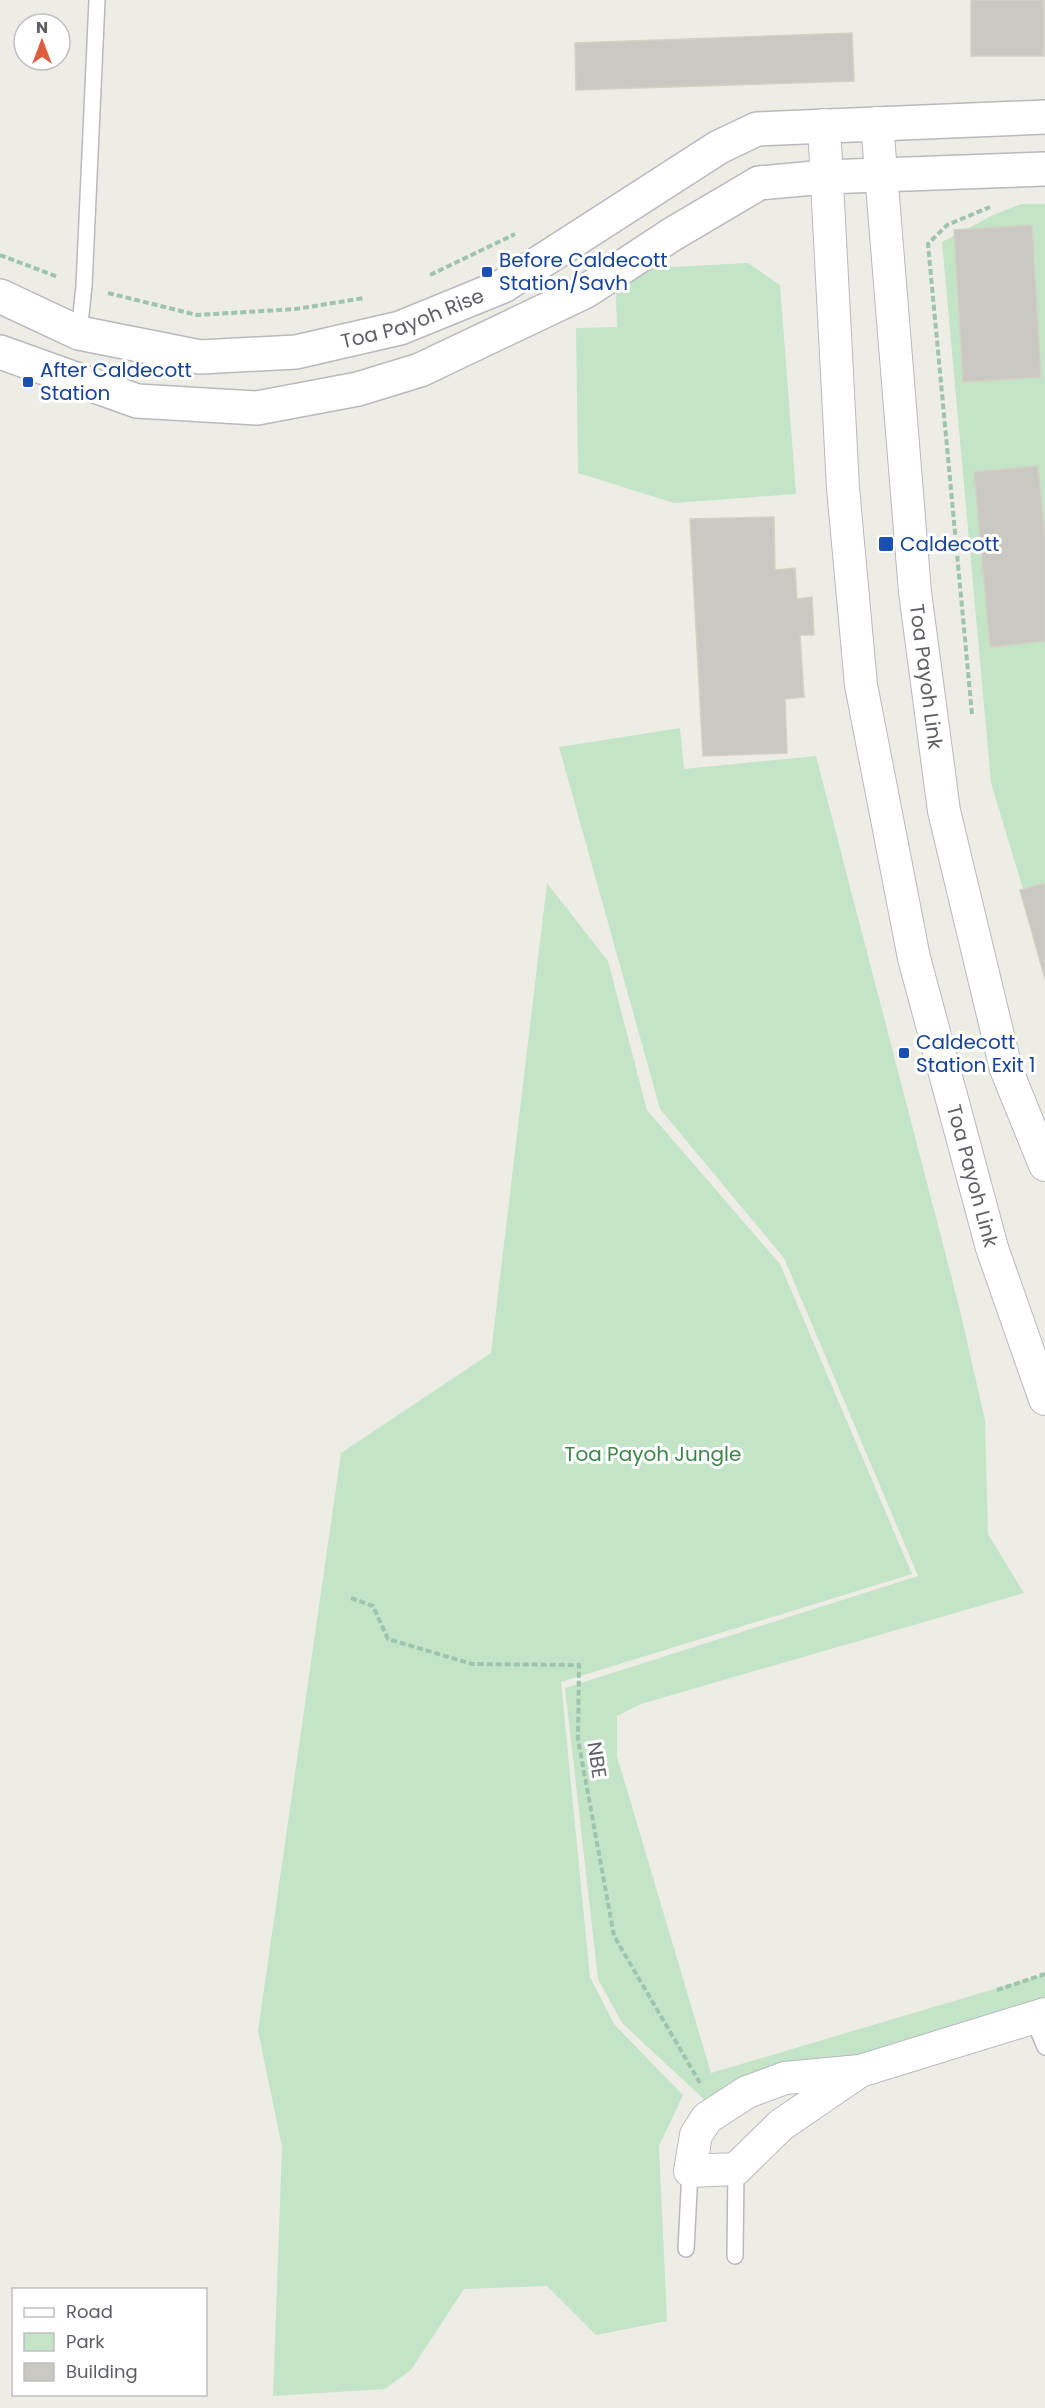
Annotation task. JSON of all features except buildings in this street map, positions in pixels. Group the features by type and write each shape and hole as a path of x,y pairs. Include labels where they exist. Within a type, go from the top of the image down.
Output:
{"main road":[{"name":"Toa Payoh Rise","path":"0,296 79,333 200,357 297,351 400,328 503,286 729,143 757,129 1045,117"},
{"path":"0,352 137,401 256,408 358,389 420,370 586,291 671,235 759,183 825,177 1045,169"}],"street":[{"path":"877,123 879,176"},
{"path":"824,125 825,177"},
{"name":"Toa Payoh Link","path":"879,176 915,592 944,811 1006,1069 1045,1165"},
{"name":"Toa Payoh Link","path":"825,177 843,488 861,685 914,958 992,1248 1045,1399"},
{"path":"860,2071 781,2125 736,2169 690,2171 696,2134 707,2118 747,2092 785,2078 860,2071 1039,2016"}],"lane":[{"path":"79,333 84,286 97,0"},
{"path":"1039,2016 1045,2048"},
{"path":"735,2256 736,2169"},
{"path":"686,2249 690,2171"}],"path":[{"path":"972,714 928,244 947,225 992,205"},
{"path":"425,277 522,230"},
{"path":"0,255 84,286 197,315 297,309 372,296"},
{"name":"NBE","path":"351,1598 373,1606 388,1639 472,1664 579,1665 578,1739 614,1936 702,2088"}],"green space":[{"path":"1021,204 1045,204 1045,962 991,783 942,242 993,215"},
{"path":"748,263 780,285 796,494 674,503 578,473 576,328 617,327 615,270"},
{"path":"680,728 684,769 816,756 958,1302 985,1420 988,1534 1024,1593 641,1704 617,1716 617,1756 711,2073 1045,1974 1045,2004 709,2104 622,2023 598,1979 565,1688 918,1576 784,1258 660,1109 559,747"},
{"name":"Toa Payoh Jungle","path":"547,883 608,961 647,1110 780,1264 912,1574 561,1682 590,1977 614,2024 683,2095 659,2146 667,2321 596,2335 547,2286 464,2289 411,2370 385,2389 273,2396 282,2147 258,2031 341,1453 491,1353"}],"place":[{"name":"Before Caldecott Station/Savh","path":"487,272"},
{"name":"After Caldecott Station","path":"28,382"},
{"name":"Caldecott","path":"886,544"},
{"name":"Caldecott Station Exit 1","path":"904,1053"}]}
